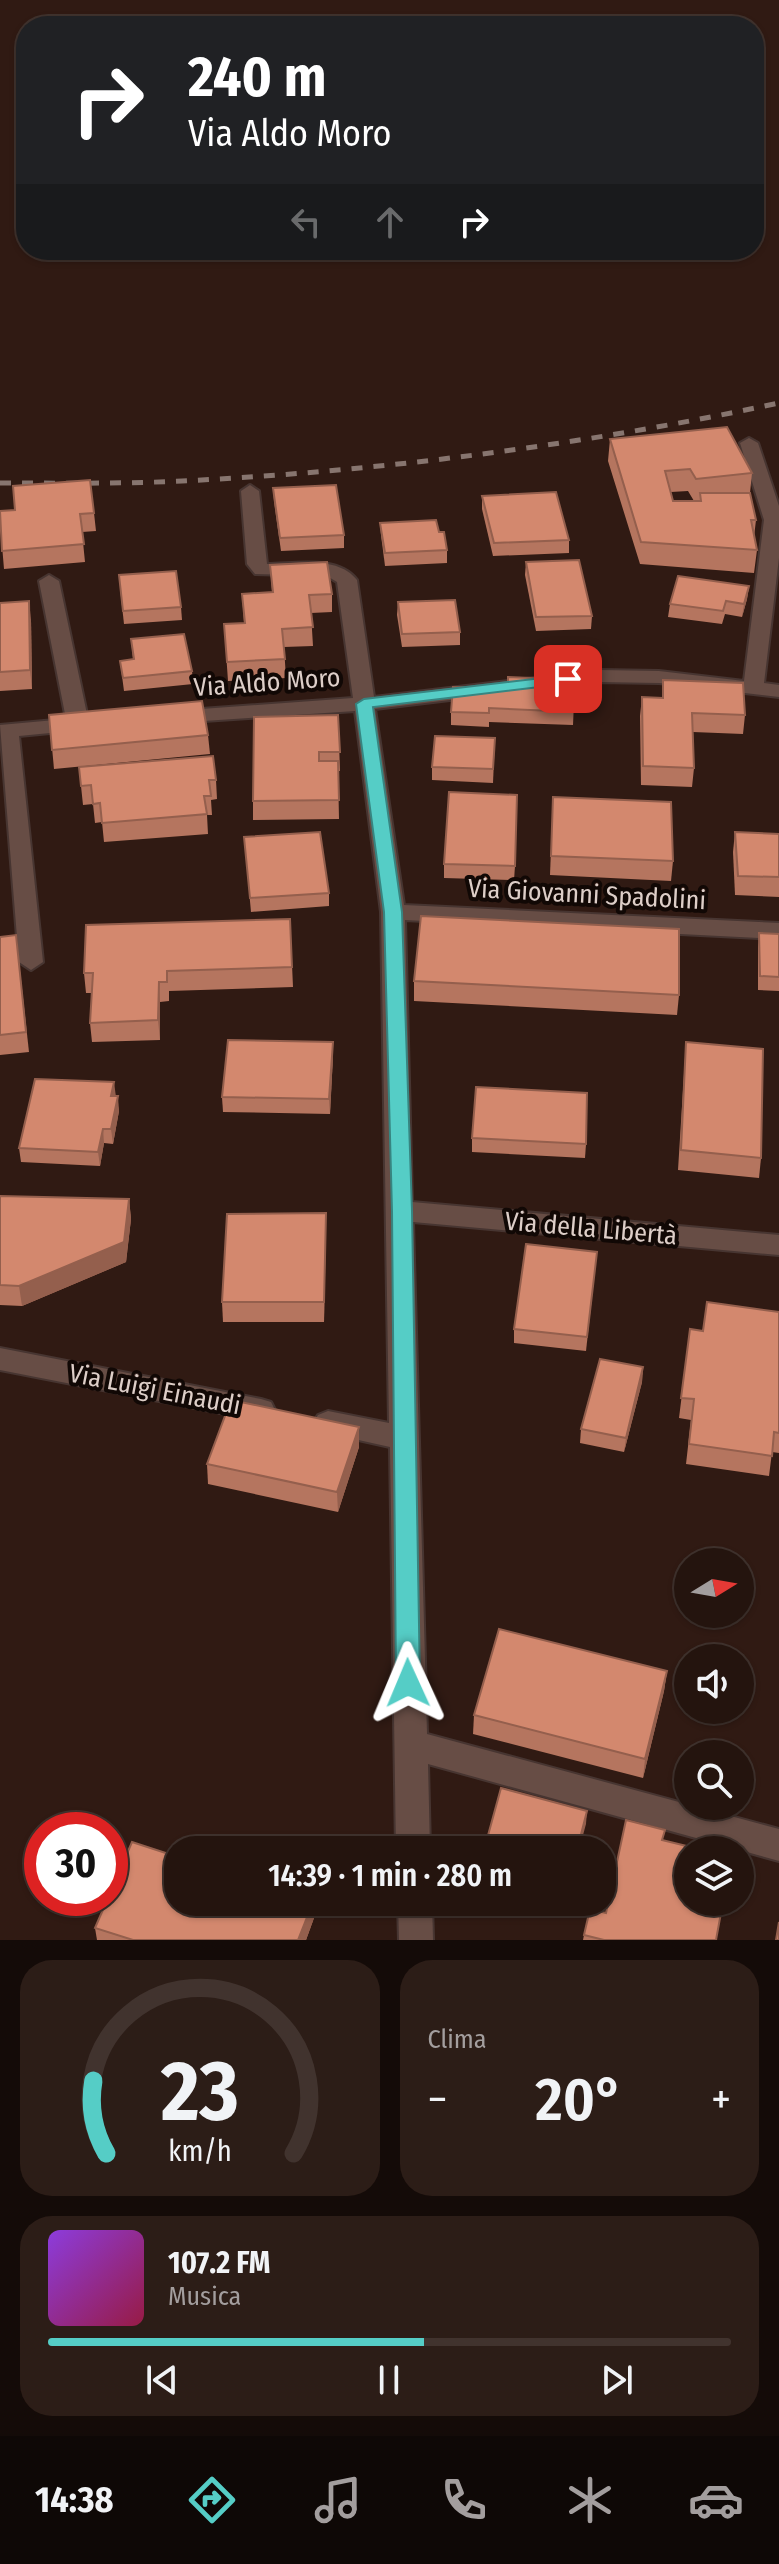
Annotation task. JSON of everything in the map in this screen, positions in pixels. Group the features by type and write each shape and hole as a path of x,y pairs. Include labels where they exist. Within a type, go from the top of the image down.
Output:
{"street":[{"path":"749,443 776,520 753,689"},
{"name":"Via Aldo Moro","path":"250,491 257,564 262,570 327,570 338,572 347,580 364,704"},
{"path":"49,581 78,724"},
{"name":"Via Aldo Moro","path":"157,718 364,704 614,676 779,691"},
{"path":"364,704 393,912 402,1211 412,1836"},
{"path":"31,962 4,730 109,722"},
{"name":"Via Giovanni Spadolini","path":"393,912 779,931"},
{"name":"Via della Libertà","path":"402,1211 779,1245"},
{"name":"Via Luigi Einaudi","path":"0,1359 405,1438"},
{"path":"409,1744 779,1845"},
{"path":"415,1916 416,1940"}],"building":[{"path":"727,427 752,473 696,479 690,469 665,471 673,501 701,501 700,493 750,493 756,520 751,520 757,550 641,542 610,439"},
{"path":"90,480 94,513 80,514 84,544 2,551 0,511 15,510 13,486"},
{"path":"336,485 344,535 280,538 273,488"},
{"path":"556,492 569,540 494,543 482,496"},
{"path":"436,520 439,532 444,532 447,550 385,553 380,523"},
{"path":"579,560 592,616 536,617 526,562"},
{"path":"327,562 332,594 309,595 313,627 282,629 285,659 227,662 224,624 245,623 242,594 273,592 270,565"},
{"path":"176,571 181,607 123,611 119,575"},
{"path":"678,576 749,586 744,604 726,601 723,611 670,604"},
{"path":"455,600 460,632 402,634 398,602"},
{"path":"29,601 30,670 0,672 0,603"},
{"path":"184,634 192,671 123,678 120,661 134,659 131,639"},
{"path":"508,677 575,680 574,712 489,708 489,713 451,712 453,687 508,689"},
{"path":"663,680 743,683 745,715 692,713 694,768 643,766 642,697 663,698"},
{"path":"202,701 208,735 52,750 49,715"},
{"path":"338,715 340,752 319,752 319,761 338,761 339,800 253,801 254,717"},
{"path":"435,736 495,738 493,769 432,767"},
{"path":"213,756 216,780 209,780 211,796 204,796 207,814 102,823 100,803 93,804 91,785 81,786 79,767"},
{"path":"449,792 517,795 515,866 444,864"},
{"path":"553,797 671,802 673,861 551,856"},
{"path":"320,832 329,893 250,898 244,837"},
{"path":"735,832 779,834 779,877 738,876"},
{"path":"421,916 679,929 679,995 414,981"},
{"path":"290,919 292,967 167,971 167,982 159,982 158,1020 90,1023 93,973 84,973 86,925"},
{"path":"759,933 779,934 779,977 760,976"},
{"path":"16,935 26,1032 0,1035 0,937"},
{"path":"228,1040 333,1042 329,1099 222,1097"},
{"path":"686,1042 763,1049 761,1158 681,1150"},
{"path":"35,1079 114,1082 111,1096 118,1096 111,1129 103,1129 98,1152 19,1148"},
{"path":"476,1087 587,1093 586,1144 472,1138"},
{"path":"0,1196 129,1199 124,1242 19,1286 0,1285"},
{"path":"326,1213 324,1302 222,1302 227,1214"},
{"path":"526,1244 597,1252 587,1337 514,1329"},
{"path":"707,1302 779,1312 779,1433 774,1432 772,1456 689,1444 694,1399 681,1398 690,1329 703,1331"},
{"path":"600,1359 643,1367 626,1438 581,1429"},
{"path":"231,1400 359,1427 337,1492 207,1464"},
{"path":"499,1629 667,1671 645,1759 474,1715"},
{"path":"501,1788 587,1811 581,1836 488,1836"},
{"path":"626,1820 665,1830 662,1840 674,1843 674,1916 720,1916 716,1940 604,1940 584,1935 588,1916 616,1916 616,1866"},
{"path":"132,1842 164,1852 164,1916 307,1916 298,1940 133,1940 95,1928 100,1916 128,1916 128,1851"}],"railway":[{"path":"0,483 182,481 408,463 557,444 779,403"}],"route":[{"path":"408,1683 402,1211 393,912 364,704 568,679"}]}
